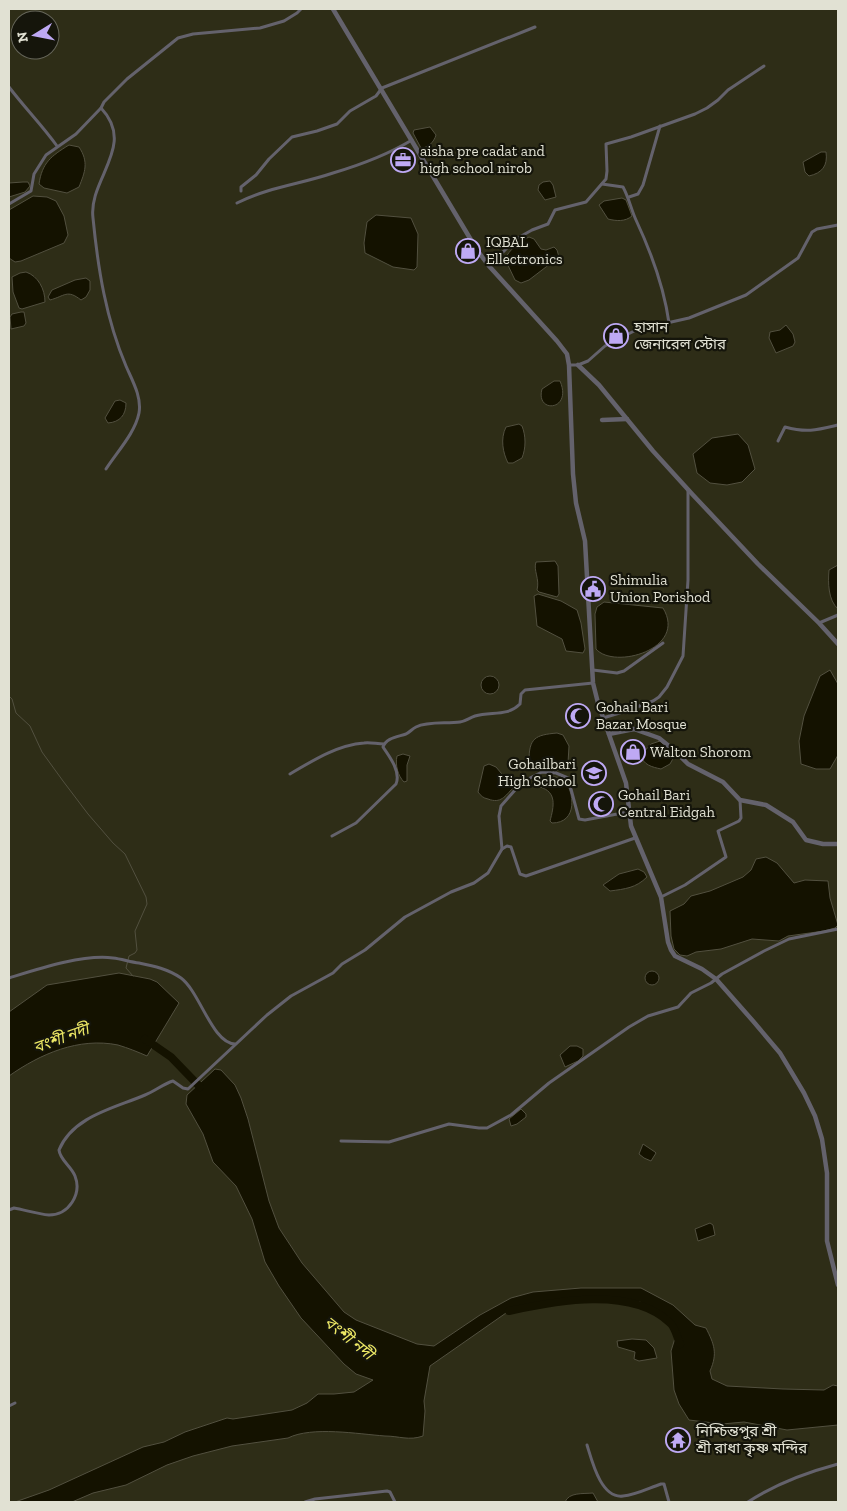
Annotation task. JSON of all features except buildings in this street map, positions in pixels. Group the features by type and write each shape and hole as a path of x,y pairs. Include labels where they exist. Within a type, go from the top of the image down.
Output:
{"street":[{"path":"9,204 31,191 34,174 46,154 76,134 127,79 178,38 194,34 260,28 284,21 301,9"},
{"path":"333,9 382,88 477,250 567,354 573,474 576,503 585,541 593,683 626,783 628,812 634,838 661,898 668,942 675,956 702,969 716,979 780,1054 804,1093 815,1116 822,1139 827,1173 827,1240 838,1285"},
{"path":"241,191 241,187 256,175 269,159 292,137 337,124 350,111 376,96 382,88 535,27"},
{"path":"489,266 516,239 548,224 556,210 586,202 606,179 606,144 631,137 707,108 728,90 764,66"},
{"path":"9,86 21,104 44,127 57,146"},
{"path":"101,108 110,119 114,133 114,151 94,198 93,224 108,318 116,342 136,387 139,406 139,413 131,432 106,469"},
{"path":"629,197 638,194 643,185 660,125"},
{"path":"237,203 273,188 332,174 366,162 412,140"},
{"path":"602,184 623,187 629,197 630,205 643,233 667,305 669,323"},
{"path":"569,365 578,365 588,361 606,346 636,330 689,318 746,295 798,258 812,232 817,229 838,225"},
{"path":"578,365 599,385 688,489 758,564 838,644"},
{"path":"602,420 627,419"},
{"path":"778,441 784,427 804,432 838,425"},
{"path":"604,718 654,701 667,687 683,656 688,580 688,489"},
{"path":"819,624 838,614"},
{"path":"593,670 617,673 624,671 663,643"},
{"path":"290,774 318,758 345,748 364,743 384,744 398,735 408,733 417,727 467,721 472,716 508,712 520,704 521,694 525,690 593,683"},
{"path":"609,734 634,729 658,738 688,764 723,782 740,800 773,808 793,822 806,840 838,844"},
{"path":"332,836 356,823 396,784 398,780 394,765 383,748 384,744"},
{"path":"502,849 499,816 501,806 516,789 530,778 542,772 556,773 568,778 579,819 585,820 628,812"},
{"path":"661,898 685,885 726,857 718,831 741,818 740,800"},
{"path":"9,1210 14,1208 49,1215 72,1204 75,1200 76,1179 73,1170 62,1159 59,1150 70,1133 82,1122 115,1106 148,1094 169,1082 176,1082 186,1090 197,1082 267,1015 291,996 333,973 342,964 365,950 405,918 481,877 488,872 502,849 508,846 510,848 520,874 526,876 634,838"},
{"path":"341,1141 389,1142 449,1124 487,1128 511,1115 550,1083 624,1030 648,1016 678,1007 692,993 722,974 789,939 838,929"},
{"path":"9,978 41,969 96,958 112,958 163,968 182,978 189,985 206,1015 222,1037 229,1043 235,1044"},
{"path":"9,1406 15,1403"},
{"path":"587,1445 598,1476 608,1491 615,1495 624,1496 664,1484 669,1502"},
{"path":"748,1502 780,1485 838,1464"},
{"path":"305,1502 315,1499 387,1491 390,1492 395,1502"}],"water":[{"path":"430,127 436,135 435,138 428,146 421,148 413,133 414,130"},
{"path":"69,145 79,147 84,157 84,172 79,187 67,193 44,188 39,184 45,165 52,157"},
{"path":"821,152 826,152 825,165 821,171 809,176 805,172 803,162"},
{"path":"550,181 556,197 545,200 538,190 539,185"},
{"path":"28,182 30,186 25,192 9,197 9,183"},
{"path":"33,196 47,197 56,201 64,216 68,235 64,243 15,262 9,258 9,210"},
{"path":"622,198 626,200 632,216 620,220 608,219 599,205 604,201"},
{"path":"376,215 411,218 418,234 417,267 414,270 393,267 365,253 364,243 367,222"},
{"path":"529,237 534,239 541,249 546,250 554,247 559,257 529,280 521,283 515,280 505,259 515,246"},
{"path":"26,272 40,284 44,292 45,302 22,309 19,308 13,292 12,277"},
{"path":"86,278 90,281 90,290 86,297 81,300 69,294 50,300 48,297 52,290 75,280"},
{"path":"24,312 26,323 24,326 11,329 10,317 12,314"},
{"path":"786,325 793,334 795,342 793,346 776,353 769,338 770,332 780,330"},
{"path":"554,381 560,381 563,391 562,398 553,406 544,403 541,397 542,389"},
{"path":"120,400 126,403 122,417 108,423 105,418 115,401"},
{"path":"519,424 522,426 525,438 522,458 513,463 508,463 503,446 504,432 506,427"},
{"path":"738,434 748,445 755,469 742,482 727,485 710,483 697,473 693,454 712,438"},
{"path":"555,561 558,566 559,594 557,597 537,590 538,582 535,568 536,562"},
{"path":"838,565 838,609 830,596 829,570"},
{"path":"538,594 561,601 577,610 585,649 583,653 566,651 562,639 537,626 534,596"},
{"path":"604,602 663,608 668,622 666,635 658,645 646,652 632,656 618,657 605,655 596,649 595,614 597,607"},
{"path":"830,670 838,684 838,755 830,769 816,769 801,764 799,741 804,716 820,676"},
{"path":"490,676 496,679 499,685 496,691 490,694 484,691 481,685 484,679"},
{"path":"557,733 563,735 569,746 568,763 556,771 536,767 529,761 532,743 543,735"},
{"path":"660,741 675,755 670,764 661,769 646,763 641,755 651,744"},
{"path":"403,754 410,756 407,765 407,781 404,782 399,774 396,763 397,756"},
{"path":"489,764 496,767 513,788 500,800 496,801 481,796 478,792 484,766"},
{"path":"544,778 563,778 567,784 572,798 572,806 566,818 560,822 552,823 550,821 553,810 552,796 540,787 540,782"},
{"path":"766,857 777,863 794,883 805,880 828,881 830,898 838,925 835,928 824,931 788,936 779,941 752,939 721,949 696,952 687,956 680,955 674,949 671,936 670,911 684,904 691,896 710,891 743,877 751,870 756,859"},
{"path":"638,869 644,872 647,877 634,886 610,891 603,885 619,874"},
{"path":"649,971 655,971 659,978 655,985 649,985 645,981 645,975"},
{"path":"119,973 157,982 179,1003 147,1056 118,1045 89,1043 75,1045 47,1054 9,1076 9,1012 47,985"},
{"path":"570,1046 577,1046 583,1049 583,1056 578,1061 565,1067 560,1055"},
{"path":"215,1069 221,1070 235,1085 241,1098 269,1201 279,1228 302,1263 344,1312 356,1320 417,1344 434,1346 480,1315 511,1298 533,1292 581,1288 641,1288 673,1305 695,1325 706,1328 714,1349 714,1359 710,1371 712,1379 727,1386 824,1390 833,1385 838,1386 838,1425 787,1430 744,1422 722,1424 689,1420 679,1404 674,1390 671,1351 676,1335 663,1318 640,1302 602,1297 530,1305 506,1313 430,1366 424,1401 423,1436 409,1438 335,1432 309,1432 288,1438 232,1446 193,1456 167,1465 126,1485 93,1493 72,1502 15,1502 49,1490 143,1447 164,1442 185,1432 227,1418 233,1419 292,1410 307,1403 318,1394 354,1392 373,1380 356,1374 344,1364 301,1318 265,1262 252,1219 236,1186 213,1162 203,1134 186,1104 187,1095"},
{"path":"521,1109 526,1114 526,1117 511,1126 509,1119"},
{"path":"643,1144 656,1153 651,1161 639,1154"},
{"path":"710,1223 713,1225 715,1235 698,1241 695,1229"},
{"path":"646,1340 654,1348 657,1358 639,1361 634,1359 635,1352 618,1347 617,1341"},
{"path":"593,1493 598,1502 565,1502 573,1495"}],"waterway":[{"path":"9,696 12,699 16,713 30,726 42,752 63,781 88,814 125,854 146,897 147,904 135,931 137,950 129,956 126,968 133,976"},
{"name":"বংশী নদী","path":"145,1039 171,1057 200,1087"},
{"name":"বংশী নদী","path":"509,1311 548,1303 592,1299 614,1300 635,1304 654,1311 670,1323 675,1330 680,1344"}],"place":[{"name":"aisha pre cadat and high school nirob","path":"403,160"},
{"name":"IQBAL Ellectronics","path":"468,251"},
{"name":"হাসান জেনারেল স্টোর","path":"616,336"},
{"name":"Shimulia Union Porishod","path":"593,589"},
{"name":"Gohail Bari Bazar Mosque","path":"578,716"},
{"name":"Walton Shorom","path":"633,752"},
{"name":"Gohailbari High School","path":"594,773"},
{"name":"Gohail Bari Central Eidgah","path":"601,804"},
{"name":"নিশ্চিন্তপুর শ্রী শ্রী রাধা কৃষ্ণ মন্দির","path":"678,1440"}]}
